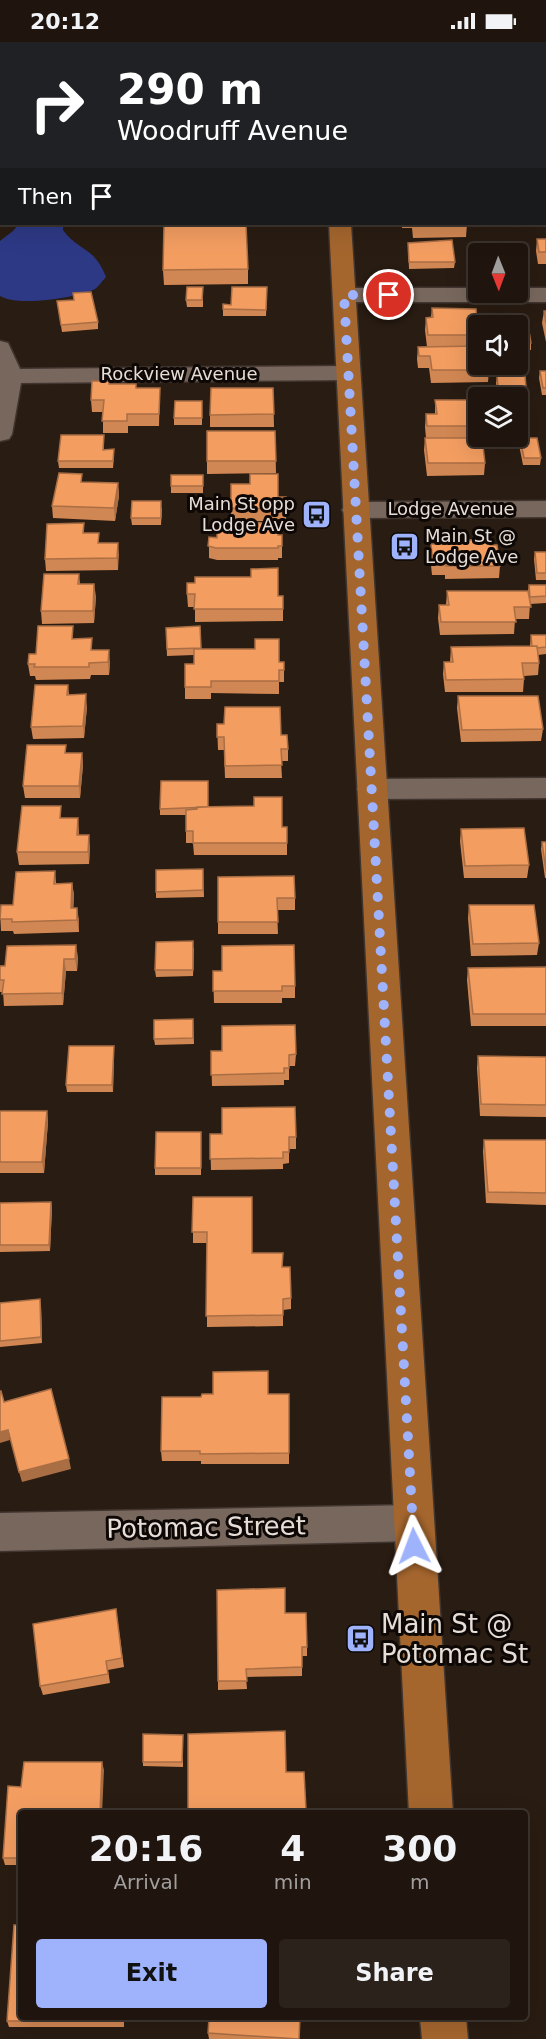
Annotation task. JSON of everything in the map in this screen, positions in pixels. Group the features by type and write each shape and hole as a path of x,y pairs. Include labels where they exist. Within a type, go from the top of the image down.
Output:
{"main road":[{"path":"340,225 431,1810"},
{"path":"443,2020 445,2039"}],"street":[{"path":"344,295 546,295"},
{"path":"0,348 9,364 10,376 0,434"},
{"name":"Rockview Avenue","path":"10,376 348,373"},
{"name":"Lodge Avenue","path":"355,510 546,509"},
{"path":"372,789 546,788"},
{"name":"Potomac Street","path":"0,1532 413,1523"}],"shaded area":[{"path":"18,225 63,225 63,230 91,254 106,277 93,290 73,296 20,301 0,296 0,241"}],"building":[{"path":"164,225 246,225 248,269 163,270"},
{"path":"414,225 467,225 414,226"},
{"path":"537,239 546,239 546,252 539,252"},
{"path":"452,240 455,262 409,262 408,243"},
{"path":"187,287 203,287 202,300 186,300"},
{"path":"232,287 267,287 266,310 223,309 223,304 231,305"},
{"path":"91,292 98,322 61,325 57,301 74,300 73,293"},
{"path":"432,308 476,309 476,315 468,315 468,335 428,335 426,318 433,317"},
{"path":"528,325 531,343 528,343"},
{"path":"468,346 468,370 432,370 430,356 419,356 418,347"},
{"path":"540,371 546,371 546,388 543,388"},
{"path":"497,376 525,376 526,387 498,387"},
{"path":"92,381 109,381 109,384 136,384 136,388 160,388 159,414 127,414 127,421 102,421 104,400 91,400"},
{"path":"211,388 273,388 274,414 210,415"},
{"path":"435,400 468,400 468,426 427,426 426,414 437,414"},
{"path":"175,401 202,401 202,418 174,418"},
{"path":"207,431 275,431 276,461 207,461"},
{"path":"61,435 104,435 103,450 114,449 113,461 58,461"},
{"path":"425,438 468,438 468,447 483,447 485,463 428,463"},
{"path":"528,438 537,438 541,458 524,458 522,447 528,447"},
{"path":"59,473 82,474 81,482 118,483 114,508 52,506"},
{"path":"250,474 278,474 278,497 286,497 286,506 278,507 278,509 231,508 231,484 250,484"},
{"path":"171,475 203,475 203,486 171,486"},
{"path":"132,501 161,501 161,518 131,518"},
{"path":"217,522 278,523 278,535 282,535 282,546 278,548 216,548 208,546 209,537 217,538"},
{"path":"84,523 83,533 99,533 98,543 118,543 117,558 45,559 47,524"},
{"path":"442,532 467,532 468,540 489,540 490,545 497,545 500,566 446,566 446,563 433,563 431,544 443,544"},
{"path":"535,552 546,552 546,573 537,573"},
{"path":"278,568 278,596 283,596 283,609 194,609 195,594 187,594 187,583 195,583 195,577 251,577 251,569"},
{"path":"44,574 79,574 78,584 94,584 93,611 41,611"},
{"path":"529,585 546,585 546,596 530,597"},
{"path":"447,591 528,591 531,607 514,607 516,622 441,622 439,605 449,605"},
{"path":"38,626 73,626 72,639 92,638 91,650 109,650 108,662 89,663 89,667 34,667 35,664 28,664 29,654 36,654"},
{"path":"200,626 201,648 167,649 166,628"},
{"path":"531,635 546,635 546,647 532,646"},
{"path":"255,639 279,639 279,662 284,662 284,670 279,670 279,681 211,681 211,687 185,687 185,664 194,664 194,649 255,649"},
{"path":"537,646 539,663 522,663 524,679 446,680 444,662 453,662 451,647"},
{"path":"35,685 68,685 67,695 86,694 83,726 31,727"},
{"path":"458,696 538,696 543,729 462,730"},
{"path":"225,707 280,707 281,735 287,735 288,749 281,749 282,765 225,766 224,737 217,737 217,724 224,724"},
{"path":"27,745 66,745 65,753 82,753 79,786 23,786"},
{"path":"161,781 208,781 208,807 160,809"},
{"path":"254,797 282,797 282,827 287,827 287,843 193,843 193,831 186,831 186,810 197,809 197,807 254,806"},
{"path":"22,806 61,806 60,818 78,818 77,835 89,835 88,852 17,852"},
{"path":"524,828 529,865 465,866 461,829"},
{"path":"542,842 546,842 546,871"},
{"path":"203,869 203,890 156,892 156,870"},
{"path":"55,871 54,884 72,883 71,908 77,908 77,920 12,922 12,919 0,919 1,905 13,905 16,872"},
{"path":"294,876 295,898 277,898 278,922 218,922 218,877"},
{"path":"469,905 534,905 539,943 473,944"},
{"path":"193,941 193,970 155,970 156,942"},
{"path":"76,945 75,959 64,959 62,993 2,994 4,980 0,980 0,966 5,966 7,946"},
{"path":"294,945 295,986 282,986 282,991 213,991 213,971 222,971 222,946"},
{"path":"546,967 546,1014 473,1014 468,968"},
{"path":"193,1019 193,1038 154,1039 154,1020"},
{"path":"295,1025 296,1054 289,1055 289,1068 284,1068 284,1073 211,1075 211,1051 222,1051 222,1026"},
{"path":"69,1046 114,1046 112,1085 66,1085"},
{"path":"478,1056 546,1057 546,1105 481,1104"},
{"path":"295,1107 296,1137 289,1137 289,1152 283,1152 283,1158 210,1159 210,1134 222,1134 222,1108"},
{"path":"0,1111 47,1111 42,1162 0,1162"},
{"path":"156,1132 201,1132 201,1168 155,1168"},
{"path":"484,1140 546,1140 546,1193 488,1192"},
{"path":"193,1197 252,1197 252,1253 283,1253 282,1267 290,1267 291,1298 283,1299 283,1315 206,1316 207,1232 192,1232"},
{"path":"51,1202 49,1245 0,1245 0,1203"},
{"path":"40,1299 41,1337 0,1341 0,1303"},
{"path":"268,1371 268,1394 289,1394 289,1453 200,1454 200,1451 161,1451 162,1397 201,1397 202,1394 213,1394 213,1372"},
{"path":"51,1389 69,1459 19,1472 8,1430 0,1432 0,1391 4,1402"},
{"path":"285,1588 285,1613 306,1613 307,1647 302,1647 302,1667 246,1669 247,1681 218,1681 217,1590"},
{"path":"116,1609 122,1658 106,1661 108,1674 40,1686 33,1624"},
{"path":"285,1731 286,1772 304,1772 306,1809 188,1810 188,1734"},
{"path":"143,1734 183,1735 182,1762 143,1762"},
{"path":"24,1762 102,1762 100,1810 18,1810 18,1858 3,1858 8,1786 21,1787"},
{"path":"14,1925 18,1925 18,2020 122,2020 122,2021 7,2021"},
{"path":"209,2020 300,2020 299,2039 208,2033"}],"place":[{"name":"Main St opp Lodge Ave","path":"316,514"},
{"name":"Main St @ Lodge Ave","path":"404,546"},
{"name":"Main St @ Potomac St","path":"360,1639"}],"route":[{"path":"389,295 344,295 414,1546"}]}
